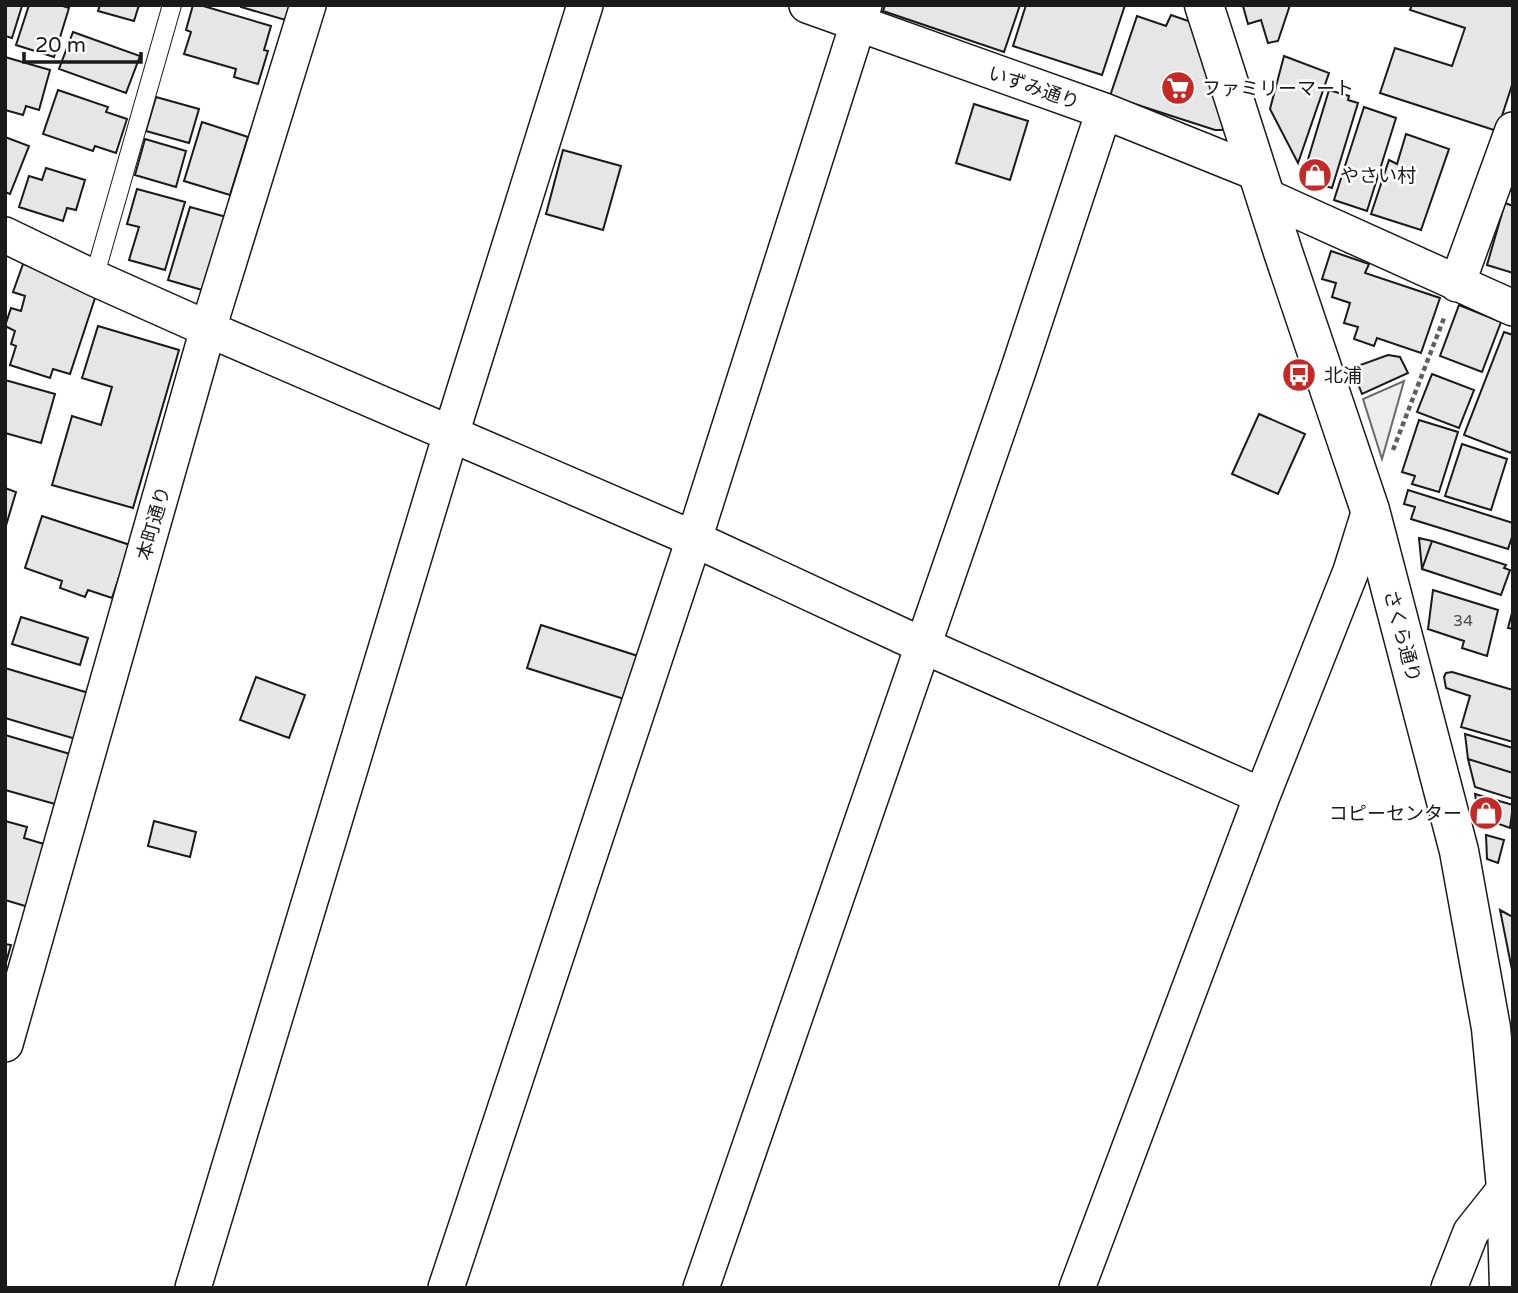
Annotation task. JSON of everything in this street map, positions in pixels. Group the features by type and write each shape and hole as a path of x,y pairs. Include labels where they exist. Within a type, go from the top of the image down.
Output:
{"street":[{"name":"本町通り","path":"5,1044 208,328 309,5"},
{"path":"193,1288 451,434 585,5"},
{"name":"いずみ通り","path":"807,5 861,15 1104,111 1262,185 1457,284 1513,308"},
{"name":"さくら通り","path":"1204,5 1370,510 1459,851 1490,1028 1506,1188 1509,1288"},
{"path":"446,1288 694,539 861,15"},
{"path":"701,1288 924,646 1104,111"},
{"path":"1457,284 1513,130"},
{"path":"5,235 94,278 694,539 924,646 1262,796"},
{"path":"1077,1288 1262,796 1351,571 1370,510"},
{"path":"1449,1288 1471,1232 1506,1188"}],"lane":[{"path":"94,278 172,5"}],"path":[{"path":"1391,455 1457,284"}],"shaded area":[{"path":"1404,381 1382,459 1363,399"}],"building":[{"path":"5,5 22,6 12,38 5,36"},
{"path":"29,5 60,5 69,8 54,57 16,45"},
{"path":"100,5 139,5 134,21 98,11"},
{"path":"193,5 271,26 264,50 268,51 258,84 234,77 236,69 184,54 191,32 186,30"},
{"path":"241,5 294,5 289,21"},
{"path":"885,5 1020,5 1004,52 883,11"},
{"path":"1026,5 1125,5 1102,75 1013,46"},
{"path":"1290,5 1278,41 1268,43 1261,20 1248,24 1243,6"},
{"path":"1412,5 1513,5 1513,82 1497,131 1380,93 1395,48 1452,66 1465,28 1410,10"},
{"path":"1171,15 1197,24 1225,125 1222,130 1110,96 1137,16 1166,26"},
{"path":"73,32 140,56 126,93 59,69"},
{"path":"1284,56 1329,73 1298,163 1270,109"},
{"path":"5,57 50,70 39,110 26,106 23,115 5,110"},
{"path":"58,90 108,107 106,112 127,119 116,153 95,146 93,151 43,134"},
{"path":"1329,90 1349,96 1348,100 1358,103 1332,188 1302,179"},
{"path":"156,97 199,109 189,143 146,131"},
{"path":"974,104 1028,121 1010,180 956,163"},
{"path":"1364,107 1396,118 1367,211 1334,200"},
{"path":"202,122 248,137 230,195 184,181"},
{"path":"1406,134 1449,149 1421,230 1371,214 1389,160 1397,164"},
{"path":"5,137 29,146 10,194 5,192"},
{"path":"145,139 186,151 176,187 135,175"},
{"path":"563,150 621,166 603,230 546,214"},
{"path":"46,168 85,180 76,210 67,208 63,221 19,207 29,176 42,180"},
{"path":"137,189 185,202 165,270 129,260 139,227 127,224"},
{"path":"1505,203 1513,206 1513,273 1487,265"},
{"path":"190,207 230,218 209,292 168,280"},
{"path":"1331,251 1369,264 1365,273 1440,298 1421,353 1377,338 1374,346 1354,339 1358,327 1344,323 1350,303 1332,297 1336,283 1322,279"},
{"path":"23,264 98,289 70,374 53,369 50,378 10,365 16,346 11,344 15,331 5,326 11,308 21,311 25,296 13,292"},
{"path":"1459,305 1501,322 1482,372 1440,356"},
{"path":"98,326 179,350 133,508 52,485 72,416 101,425 112,387 82,378"},
{"path":"1504,332 1513,335 1511,453 1464,435"},
{"path":"1388,355 1400,357 1408,373 1362,394 1352,368"},
{"path":"1432,374 1474,390 1459,428 1417,412"},
{"path":"5,380 55,394 41,443 5,433"},
{"path":"1259,414 1305,434 1278,494 1232,474"},
{"path":"1419,420 1458,432 1439,492 1412,484 1415,476 1402,472"},
{"path":"1462,444 1507,459 1491,510 1445,496"},
{"path":"5,488 16,492 5,529"},
{"path":"1408,490 1513,523 1508,549 1411,519 1415,507 1404,504"},
{"path":"42,516 130,545 112,598 88,590 85,597 60,588 62,581 25,568"},
{"path":"1419,538 1432,541 1422,569"},
{"path":"1432,541 1506,565 1504,568 1510,570 1501,595 1422,569"},
{"path":"1433,590 1498,610 1487,656 1462,648 1464,641 1428,629"},
{"path":"1513,609 1513,629 1508,628"},
{"path":"21,617 88,638 80,665 12,644"},
{"path":"541,625 638,656 624,699 527,668"},
{"path":"5,668 92,694 79,740 5,718"},
{"path":"1452,672 1513,690 1513,742 1461,727 1470,696 1446,688 1444,677 1446,673"},
{"path":"256,677 305,695 289,738 240,720"},
{"path":"1465,734 1513,748 1513,773 1468,759"},
{"path":"5,735 70,754 55,804 5,790"},
{"path":"1468,759 1513,773 1513,799 1475,787"},
{"path":"1475,794 1513,805 1510,828 1479,817"},
{"path":"5,821 27,827 24,838 44,844 35,909 5,900"},
{"path":"154,821 196,832 190,857 148,846"},
{"path":"1486,835 1504,840 1498,863 1487,859"},
{"path":"1500,910 1513,917 1513,970 1512,970"},
{"path":"5,944 11,945 5,966"}],"place":[{"name":"ファミリーマート","path":"1178,88"},
{"name":"やさい村","path":"1315,175"},
{"name":"北浦","path":"1299,375"},
{"name":"コピーセンター","path":"1486,813"}]}
